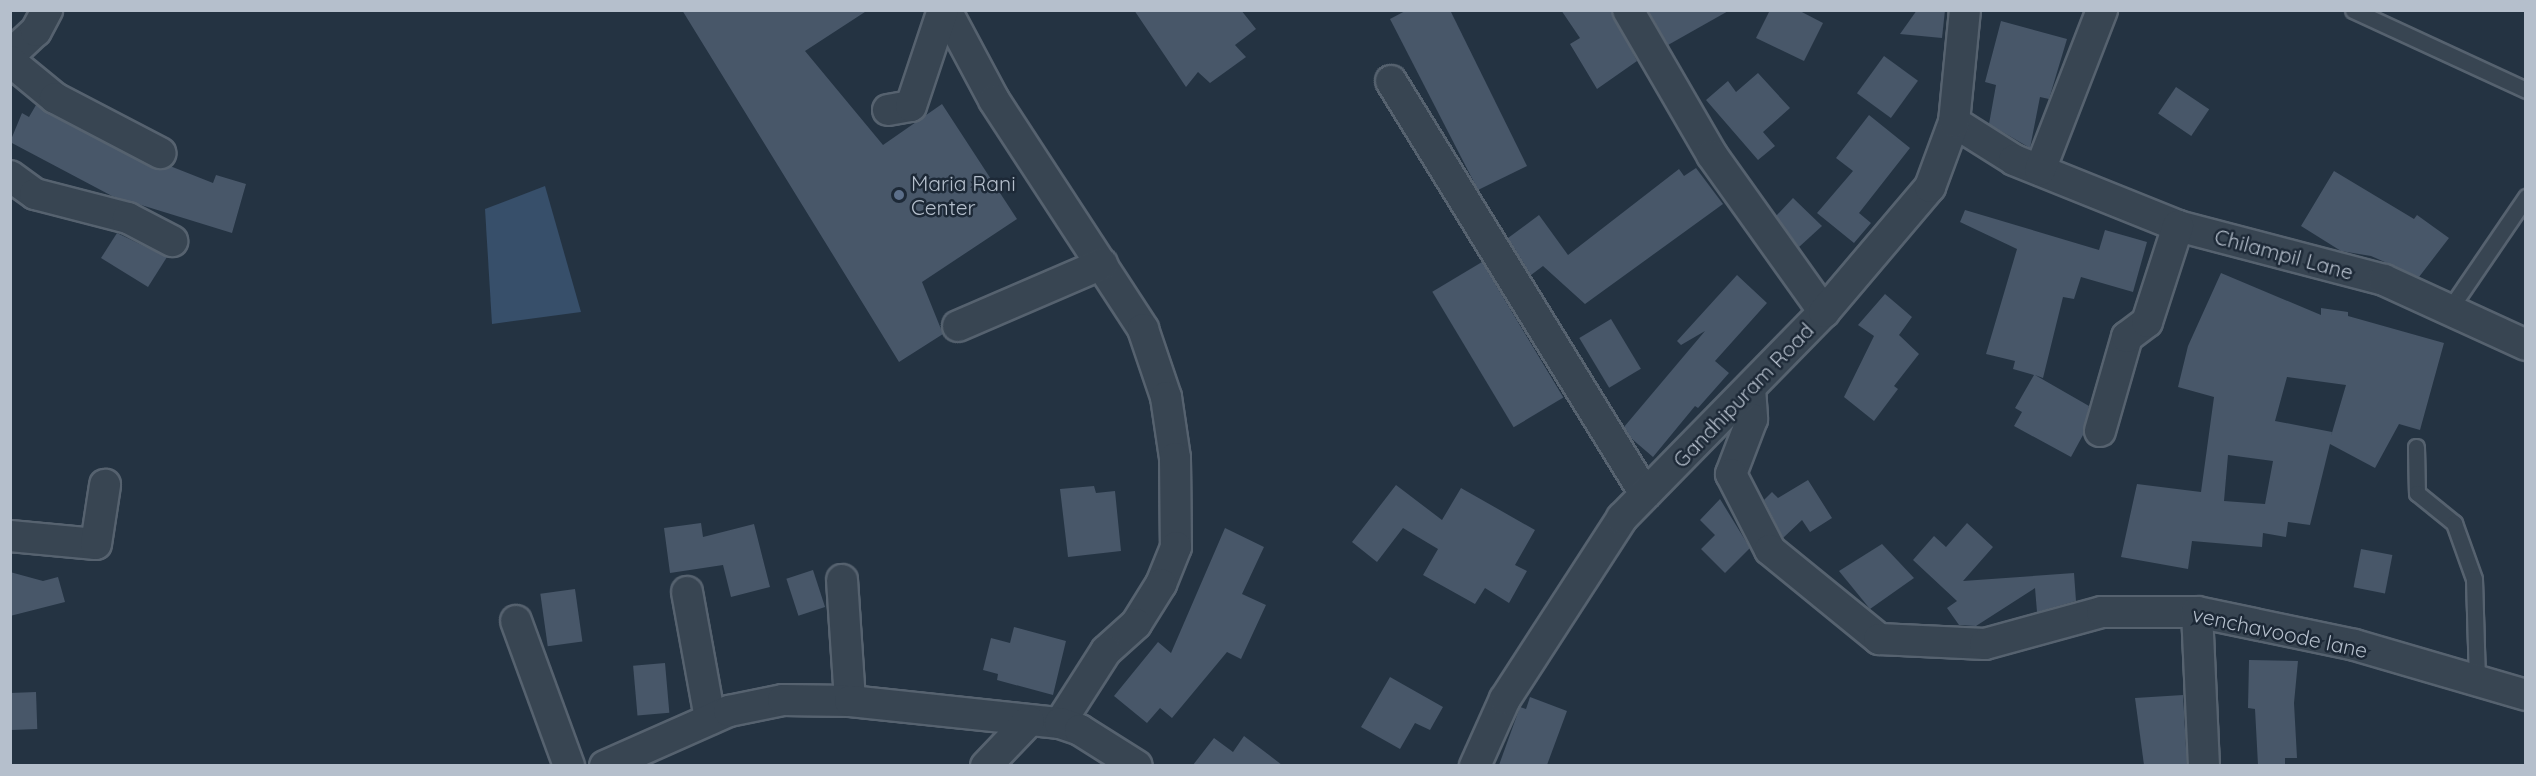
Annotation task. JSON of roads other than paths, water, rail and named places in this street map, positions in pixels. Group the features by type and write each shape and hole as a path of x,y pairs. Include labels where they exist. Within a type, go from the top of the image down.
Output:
{"street":[{"path":"10,55 36,31 47,10"},
{"path":"888,110 910,106 944,10"},
{"path":"944,10 994,100 1143,328 1166,397 1175,458 1176,547 1161,584 1136,624 1106,651 1060,723"},
{"path":"1628,10 1712,155 1824,312"},
{"name":"Gandhipuram Road","path":"1475,765 1505,699 1622,518 1824,312 1930,186 1954,122 1965,10"},
{"path":"2040,170 2102,10"},
{"path":"10,61 55,98 160,153"},
{"path":"1391,81 1645,494"},
{"name":"Chilampil Lane","path":"1954,122 2014,160 2178,226 2384,280 2526,345"},
{"path":"10,176 35,194 128,218 172,241"},
{"path":"2100,431 2127,338 2147,322 2178,226"},
{"path":"958,326 1102,264"},
{"name":"venchavoode lane","path":"1750,388 1752,419 1731,474 1770,550 1879,639 1985,644 2102,612 2197,612 2355,645 2526,695"},
{"path":"10,536 96,544 105,485"},
{"path":"842,580 850,701"},
{"path":"687,592 710,719"},
{"path":"2197,612 2204,765"},
{"path":"516,621 569,765"},
{"path":"605,765 710,719 783,700 850,701 1060,723 1080,730 1137,765"},
{"path":"986,765 1029,721"}],"lane":[{"path":"2353,10 2526,90"},
{"path":"2449,310 2526,197"},
{"path":"2416,447 2417,493 2454,523 2474,579 2477,681"}],"water":[{"path":"545,186 581,312 492,324 485,209"}],"place":[{"name":"Maria Rani Center","path":"899,195"}]}
